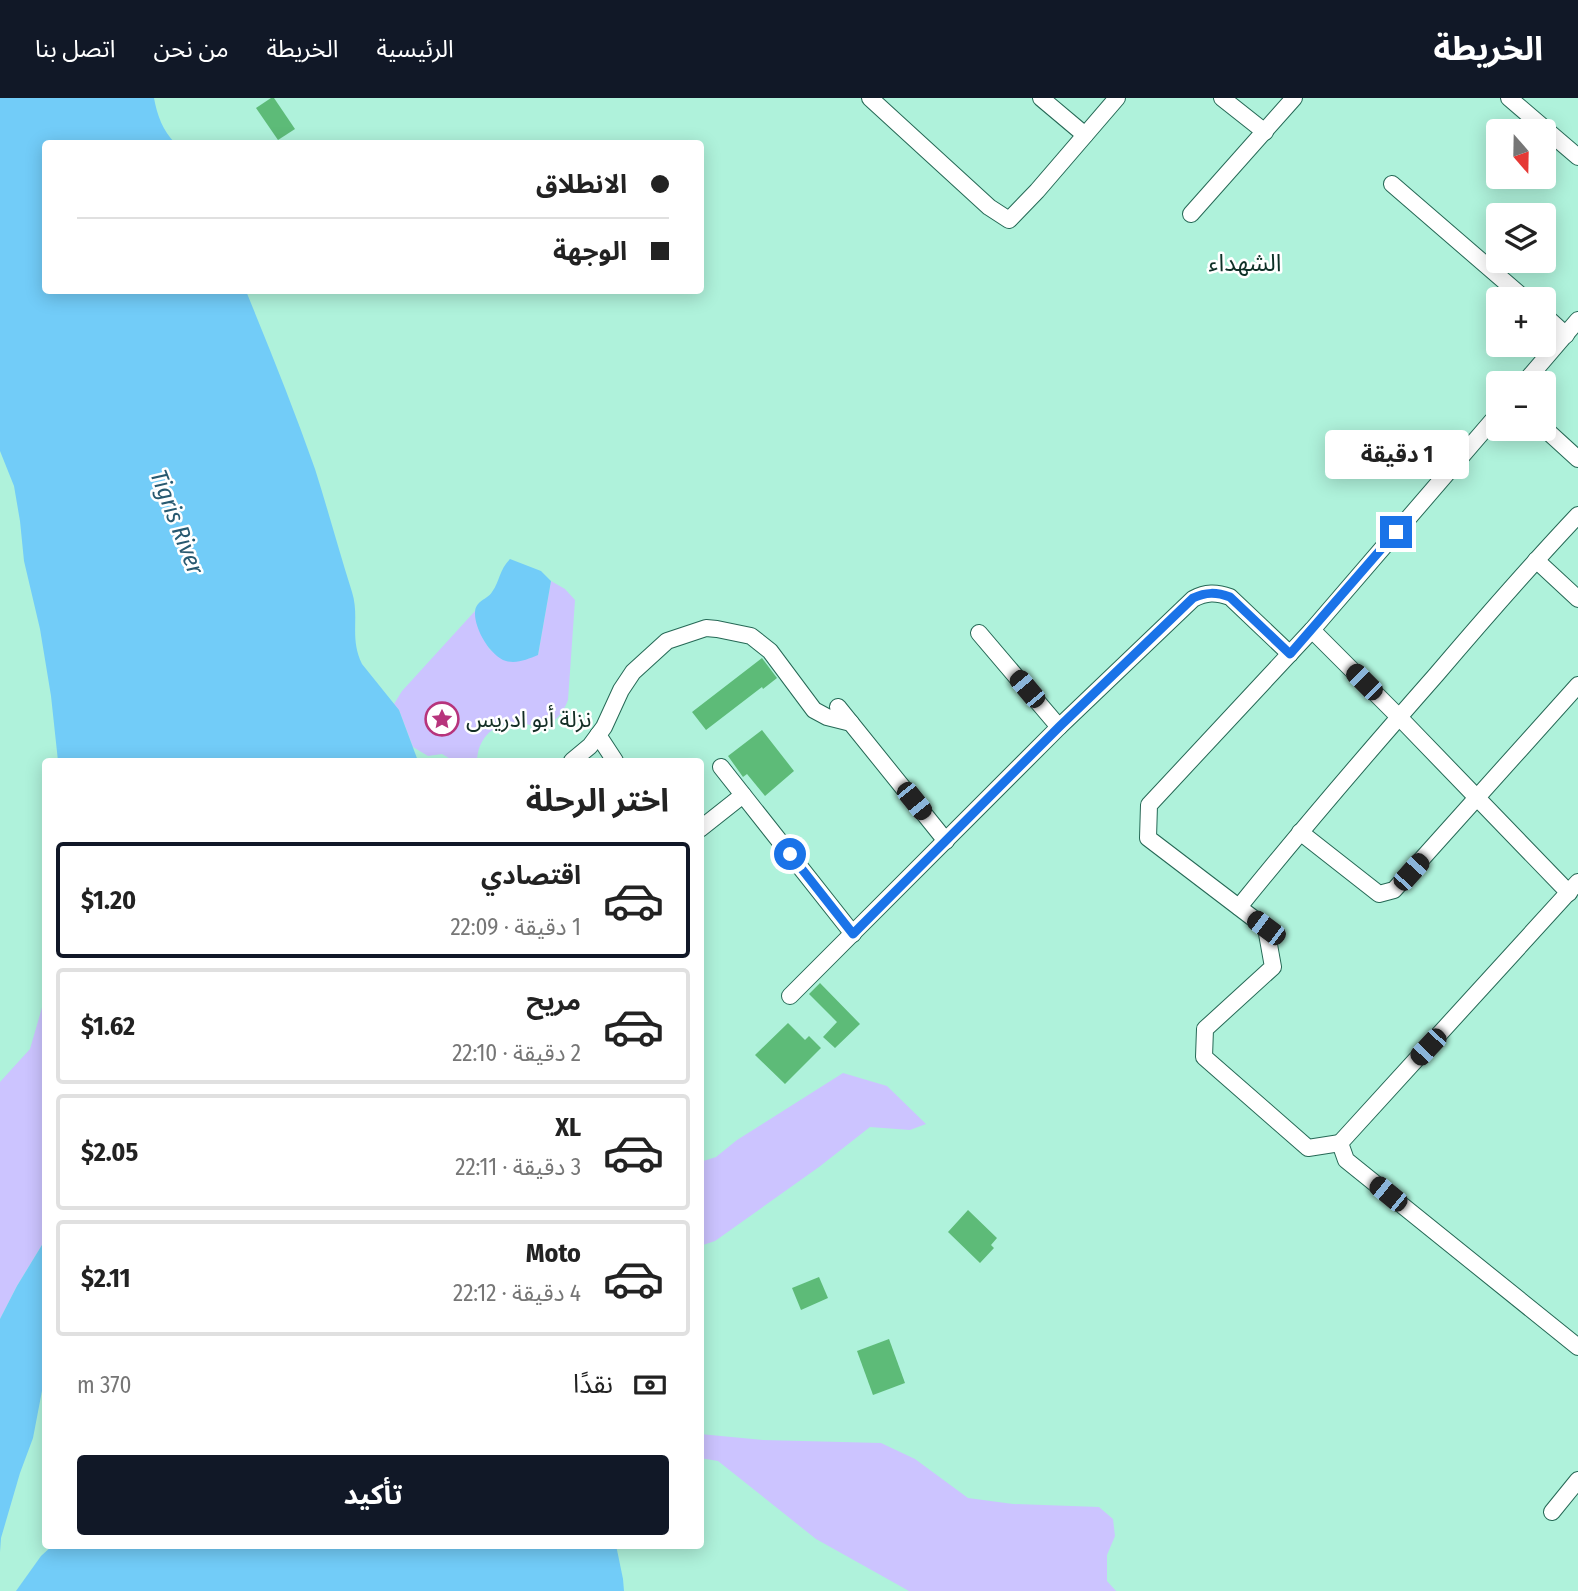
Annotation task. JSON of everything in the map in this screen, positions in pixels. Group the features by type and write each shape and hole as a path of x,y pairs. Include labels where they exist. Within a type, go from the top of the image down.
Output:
{"street":[{"path":"870,98 989,207 1009,219 1037,191 1117,98"},
{"path":"1041,98 1085,135"},
{"path":"1222,98 1265,132"},
{"path":"1191,214 1294,98"},
{"path":"1509,98 1578,157"},
{"path":"1392,184 1511,287"},
{"path":"1534,371 1578,320"},
{"path":"1556,326 1566,335"},
{"path":"1312,630 1477,799 1573,888 1340,1143 1308,1149 1204,1057 1205,1028 1273,967 1266,928 1148,838 1149,805 1312,630 1486,428"},
{"path":"1556,439 1578,459"},
{"path":"1239,907 1399,717 1578,515"},
{"path":"1536,560 1578,599"},
{"path":"790,996 1059,727 1193,598 1211,593 1230,597 1290,654"},
{"path":"576,758 598,735 633,672 667,641 706,628 751,636 770,651 814,710 827,718 851,723"},
{"path":"979,633 1059,727"},
{"path":"1300,832 1379,894 1394,890 1578,685"},
{"path":"838,707 946,841"},
{"path":"598,735 613,758"},
{"path":"722,767 853,934"},
{"path":"704,826 743,795"},
{"path":"1340,1143 1346,1160 1578,1347"},
{"path":"1552,1512 1578,1480"}],"shaded area":[{"path":"551,581 565,589 575,600 568,700 564,709 543,729 521,723 496,728 485,737 477,758 449,758 442,754 428,756 413,747 399,710 394,704 402,691 475,611 490,650 538,655"},
{"path":"42,1007 42,1245 0,1319 0,1082 30,1049"},
{"path":"843,1073 887,1086 926,1124 910,1130 870,1127 715,1241 704,1245 704,1161 716,1157 737,1140"},
{"path":"704,1434 763,1440 881,1443 915,1459 968,1498 1013,1504 1099,1507 1113,1519 1115,1536 1107,1555 1107,1581 1116,1591 909,1591 816,1539 718,1461 704,1459"}],"water":[{"name":"Tigris River","path":"0,98 154,98 161,122 173,140 42,140 42,294 247,294 320,484 352,592 358,654 362,664 399,710 417,758 58,758 51,696 40,629 24,561 14,486 0,451"},
{"path":"510,559 541,571 551,581 538,655 514,662 500,658 489,648 475,618 477,605 490,595"},
{"path":"42,1245 42,1391 33,1438 1,1538 0,1552 0,1319"},
{"path":"49,1549 617,1549 624,1591 16,1591"}],"building":[{"path":"274,98 295,129 278,140 256,108"},
{"path":"762,658 777,678 706,730 692,712"},
{"path":"762,730 794,771 765,796 747,774 743,777 728,756"},
{"path":"820,983 860,1024 835,1048 823,1037 837,1022 809,994"},
{"path":"788,1023 805,1040 809,1036 821,1048 785,1084 755,1055"},
{"path":"968,1210 997,1238 991,1245 994,1248 980,1263 948,1232"},
{"path":"819,1277 828,1298 801,1310 792,1288"},
{"path":"889,1339 905,1383 873,1395 857,1351"}],"place":[{"name":"نزلة أبو ادريس","path":"442,719"}],"district":[{"name":"الشهداء","path":"1245,263"}],"route":[{"path":"790,854 853,934 1059,727 1193,598 1211,593 1230,597 1290,654 1396,532"}]}
